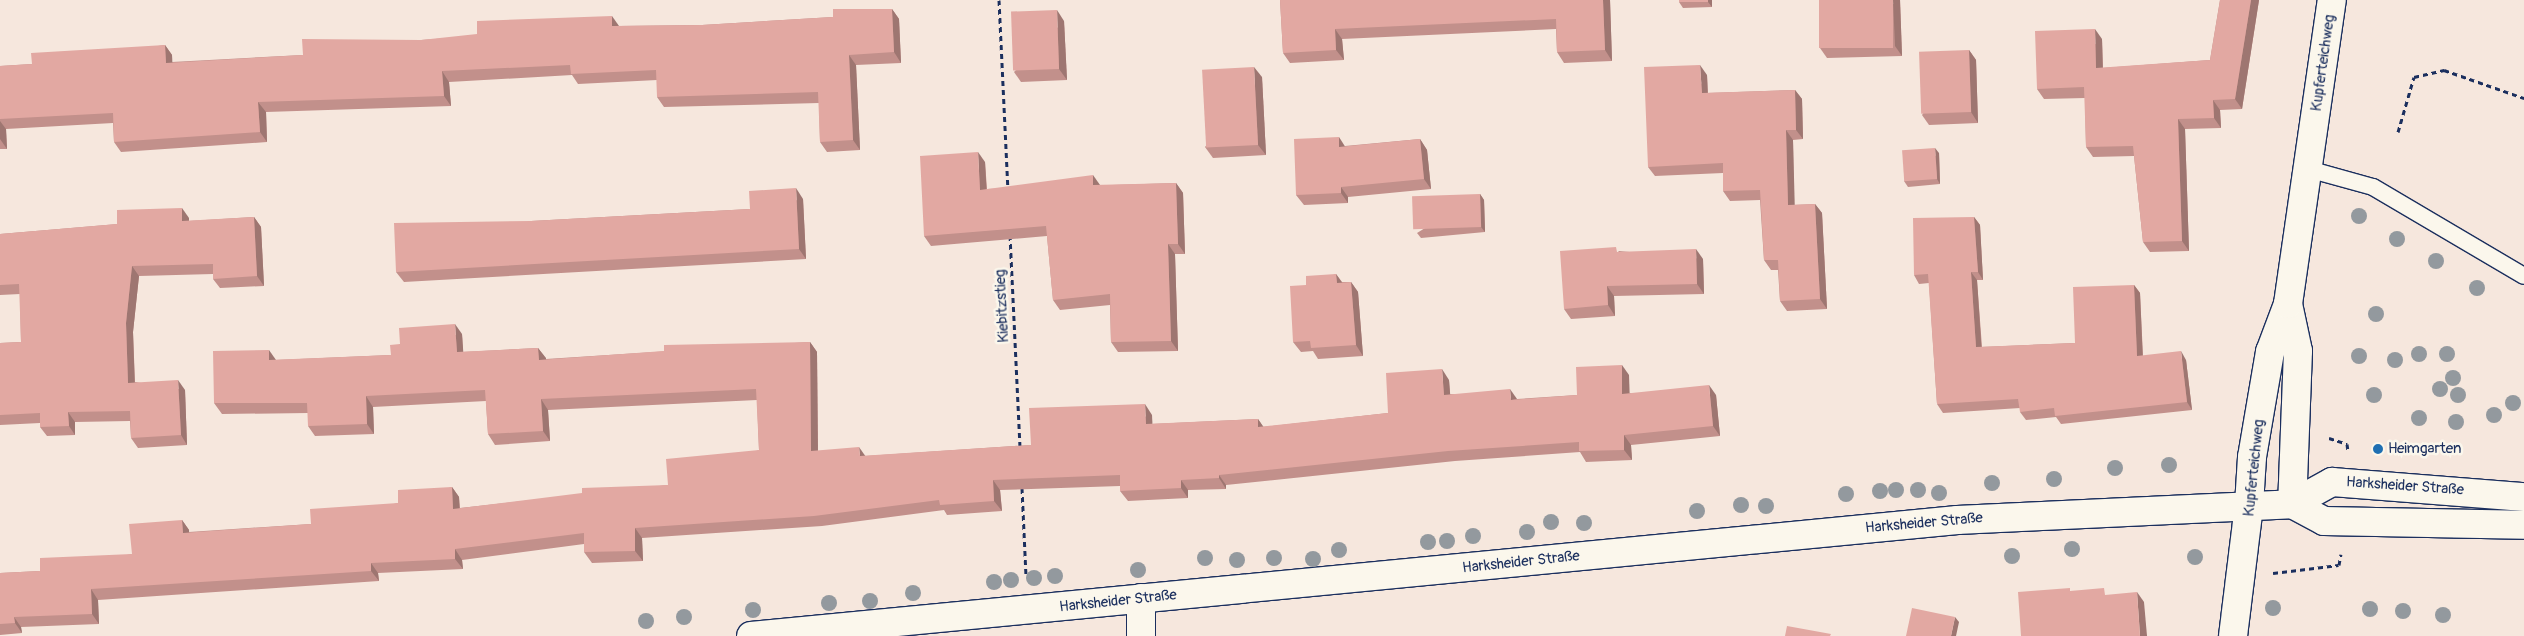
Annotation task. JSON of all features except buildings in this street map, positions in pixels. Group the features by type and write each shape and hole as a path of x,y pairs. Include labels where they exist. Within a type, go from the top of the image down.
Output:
{"main road":[{"name":"Kupferteichweg","path":"2233,636 2249,505 2252,457 2270,352 2288,304 2332,0"},
{"name":"Kupferteichweg","path":"2288,304 2298,351 2292,504"},
{"name":"Harksheider Straße","path":"751,636 1957,520 2292,504 2332,482 2524,497"},
{"name":"Harksheider Straße","path":"2292,504 2324,521 2524,525"},
{"path":"1141,598 1141,636"}],"lane":[{"path":"2308,169 2373,187 2524,276"}],"path":[{"path":"999,0 1008,197"},
{"path":"2398,132 2414,77 2444,70 2524,98"},
{"name":"Kiebitzstieg","path":"1010,226 1020,453"},
{"path":"2324,436 2347,444 2349,454"},
{"path":"1022,482 1027,610"},
{"path":"2267,574 2339,565 2341,549"}],"place":[{"name":"Heimgarten","path":"2378,449"}]}
